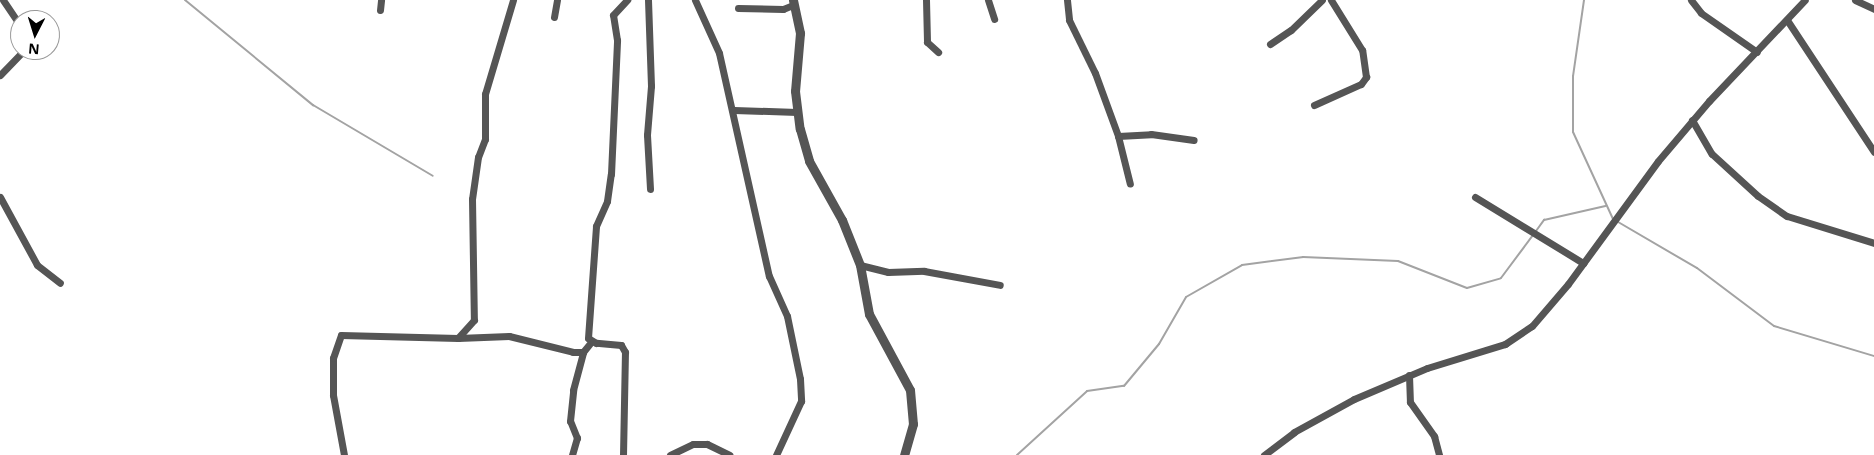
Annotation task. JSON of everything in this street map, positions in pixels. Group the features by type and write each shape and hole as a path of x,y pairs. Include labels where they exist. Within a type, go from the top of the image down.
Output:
{"street":[{"path":"380,10 381,0"},
{"path":"458,338 474,320 472,198 478,156 485,139 485,94 513,0"},
{"path":"554,16 557,0"},
{"path":"623,455 625,352 621,346 592,342 588,338 593,246 611,174 617,40 613,15 628,0"},
{"path":"648,0 651,86 647,135 650,189"},
{"path":"696,0 719,53 734,110 769,276 787,316 800,379 801,401 776,455"},
{"path":"926,0 927,42 938,52"},
{"path":"988,0 994,19"},
{"path":"1067,0 1069,20 1092,66 1118,136 1130,184"},
{"path":"1270,44 1291,30 1322,0"},
{"path":"1314,105 1365,81 1367,62 1331,0"},
{"path":"1691,0 1702,13 1757,52"},
{"path":"1264,455 1294,432 1354,399 1409,375 1489,350 1520,335 1543,315 1583,263 1613,219 1692,120 1805,0"},
{"path":"1855,0 1874,9"},
{"path":"738,8 783,9 793,2 800,33 797,112 809,161 842,220 860,265 869,314 905,379 912,401 913,424 904,455"},
{"path":"1787,20 1874,152"},
{"path":"0,75 14,60"},
{"path":"734,110 797,112"},
{"path":"1692,120 1712,154 1758,196 1787,216 1874,243"},
{"path":"1118,136 1151,134 1194,140"},
{"path":"0,197 37,265 60,283"},
{"path":"1475,197 1583,263"},
{"path":"860,265 888,272 924,270 1000,285"},
{"path":"344,455 333,395 332,358 341,335 458,338 509,336 582,352"},
{"path":"572,455 577,438 570,421 573,390 582,352 592,342"},
{"path":"1409,375 1410,402 1434,436 1439,455"},
{"path":"670,455 694,444 707,444 730,455"}],"waterway":[{"path":"185,0 313,105 433,176"},
{"path":"1584,0 1573,76 1573,132 1613,219 1697,268 1774,326 1874,356"},
{"path":"1536,231 1544,220 1605,206"},
{"path":"1017,455 1087,391 1124,386 1159,344 1186,297 1242,265 1303,257 1398,261 1467,288 1501,278 1533,235"}]}
